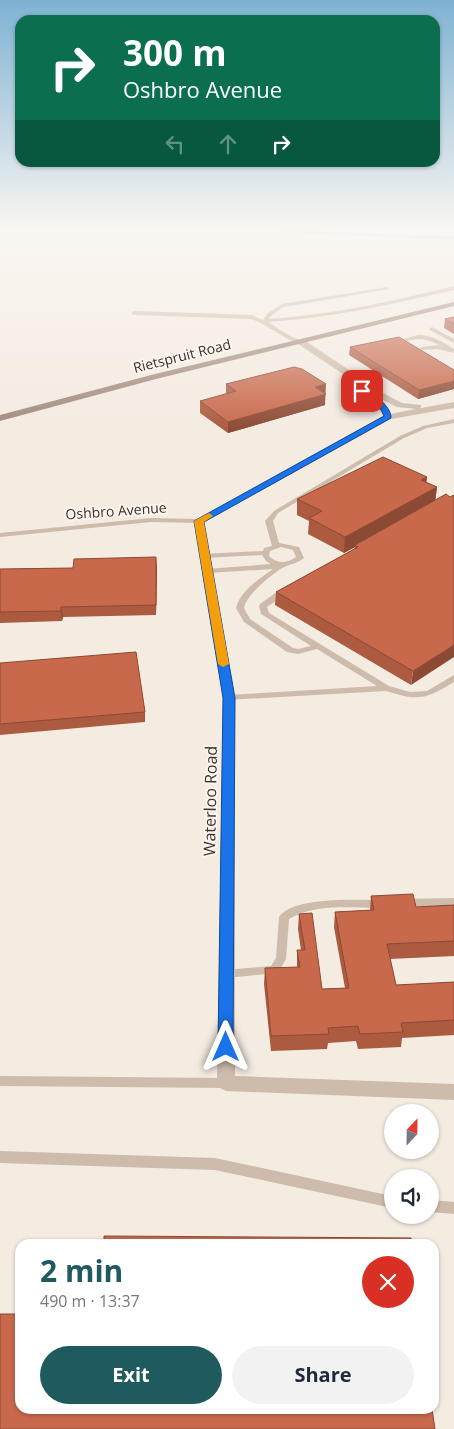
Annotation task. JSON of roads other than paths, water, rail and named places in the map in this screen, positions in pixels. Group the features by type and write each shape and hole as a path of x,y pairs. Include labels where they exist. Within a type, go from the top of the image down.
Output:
{"street":[{"name":"Rietspruit Road","path":"303,344 454,304"},
{"name":"Rietspruit Road","path":"0,418 291,344 303,344 454,310"},
{"path":"291,344 376,400 385,408 388,417"},
{"path":"303,344 382,396 400,405 443,406"},
{"path":"199,521 388,417 454,405"},
{"name":"Waterloo Road","path":"199,521 229,698 226,1083"},
{"path":"226,1083 454,1092"}],"lane":[{"path":"265,321 270,314 282,306 333,298"},
{"path":"134,313 240,316 265,321 346,312 410,298"},
{"path":"265,321 291,344"},
{"path":"432,329 454,341"},
{"path":"382,346 424,335 454,352"},
{"path":"422,349 438,347 454,352"},
{"path":"276,546 269,521 276,512 402,436 425,427 454,421"},
{"name":"Oshbro Avenue","path":"0,535 151,520 199,521"},
{"path":"205,556 265,553 276,546 292,547 299,552 300,558 270,567 207,571"},
{"path":"265,553 270,561 281,564"},
{"path":"281,564 248,592 243,598 240,608 247,620 290,650 298,652 319,646"},
{"path":"295,586 262,606 265,614 386,688 410,695 429,693 454,678"},
{"path":"229,698 386,688"},
{"path":"226,974 274,970 281,958 284,917 300,908 454,902"},
{"path":"0,1081 226,1083"},
{"path":"0,1157 215,1164 384,1200"},
{"path":"439,1207 454,1208"}]}
